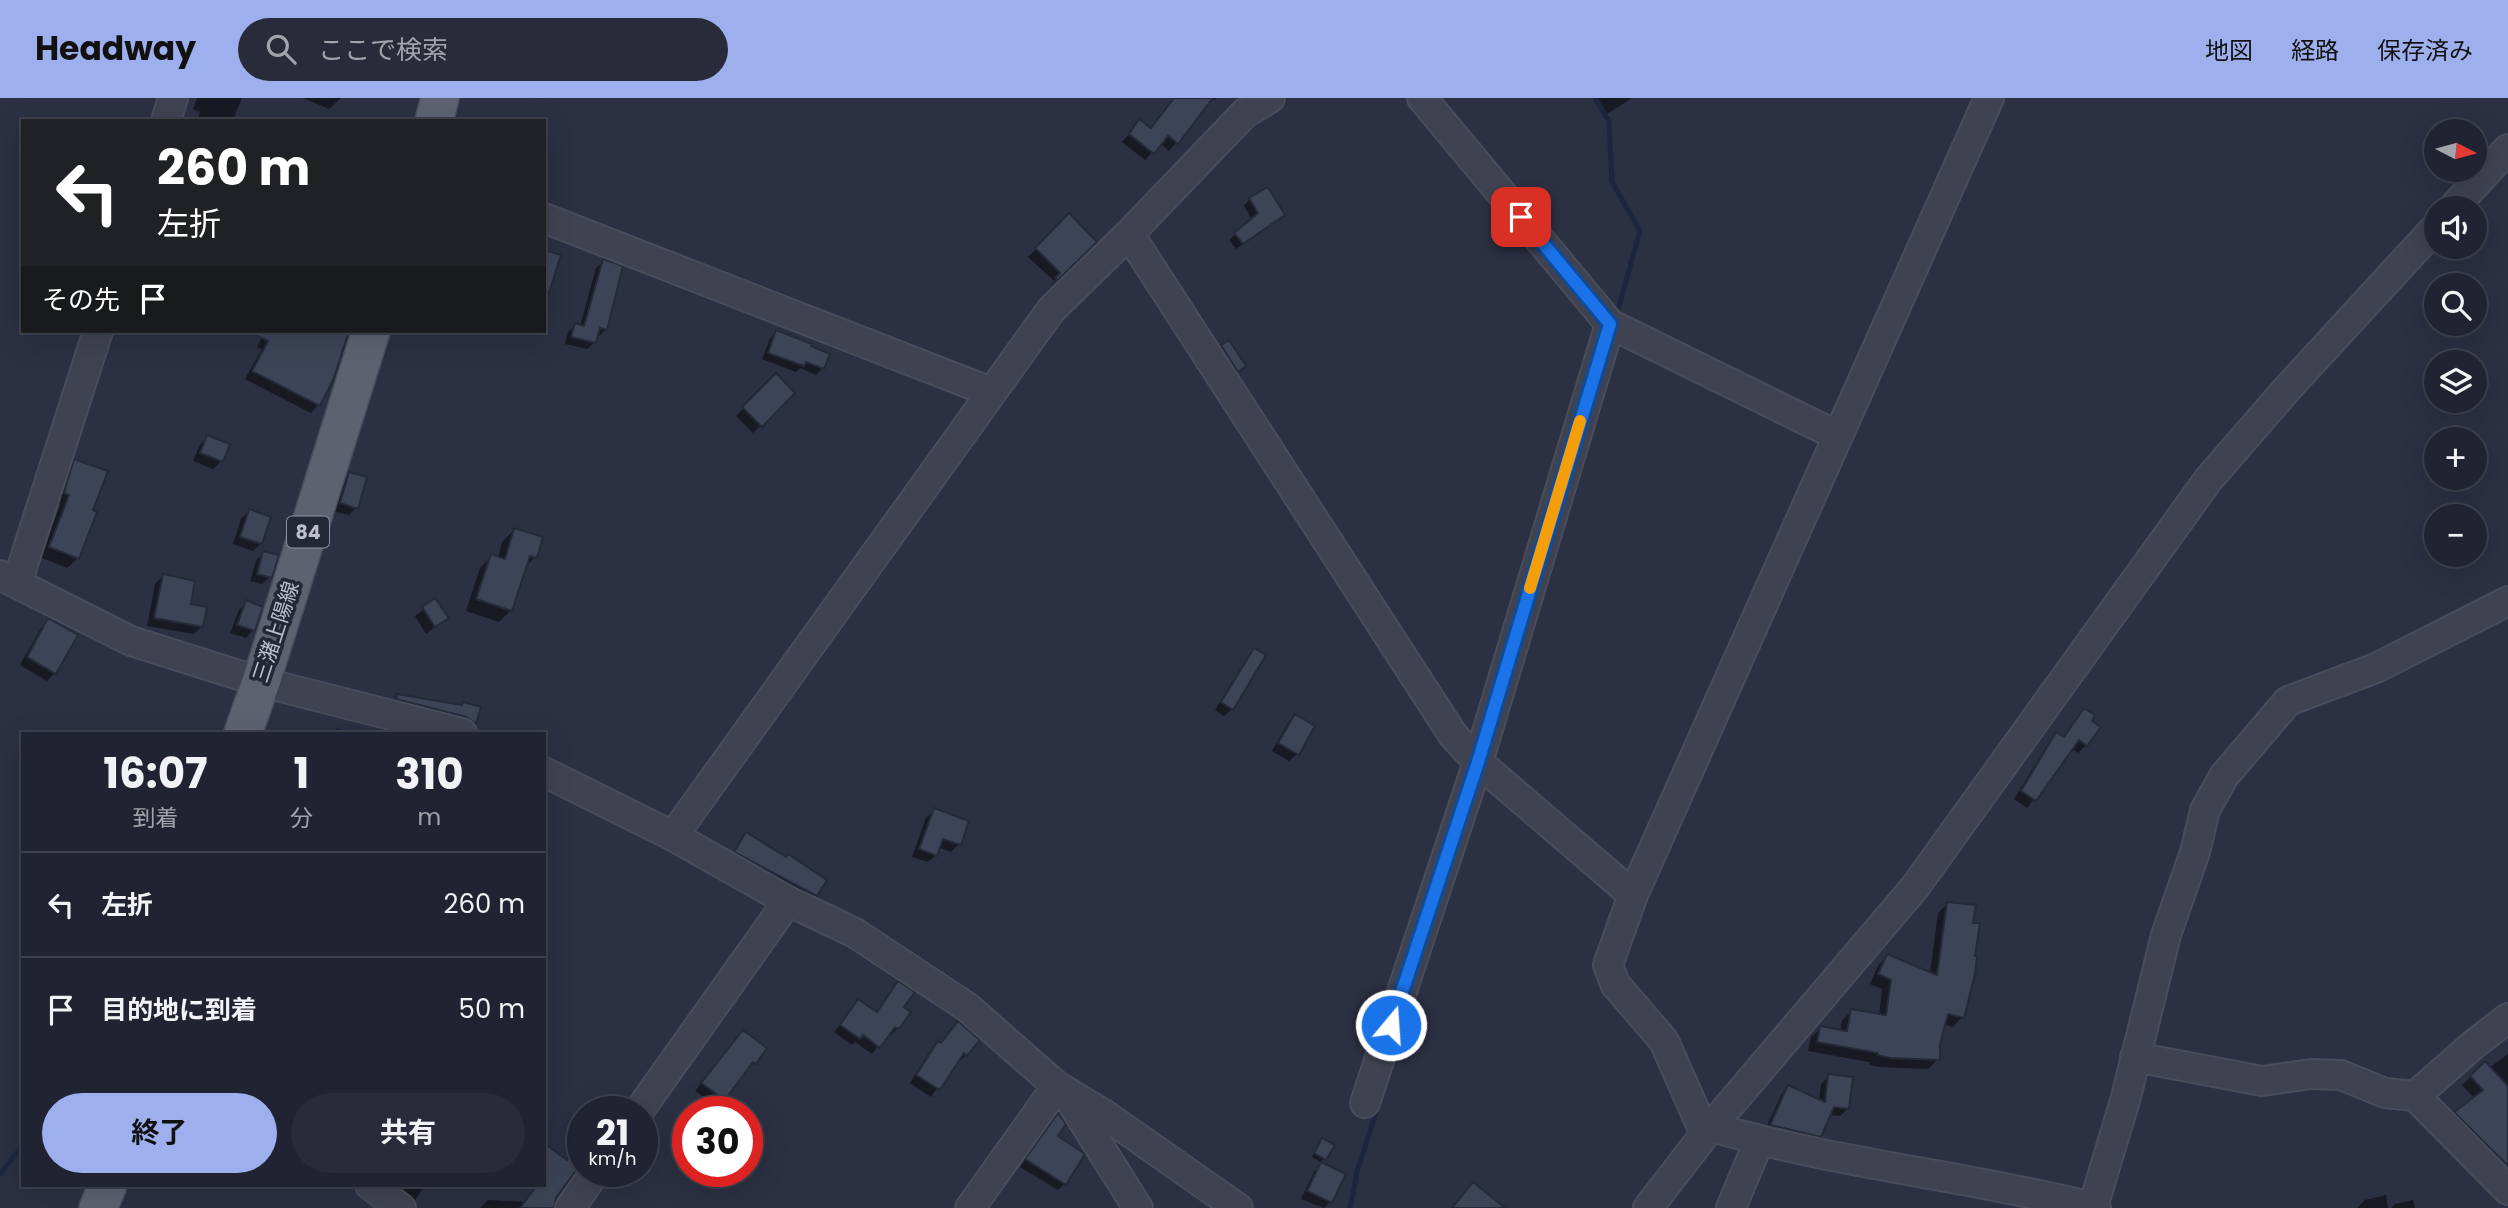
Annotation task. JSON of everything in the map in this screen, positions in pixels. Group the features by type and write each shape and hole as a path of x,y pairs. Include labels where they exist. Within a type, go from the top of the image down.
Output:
{"main road":[{"path":"435,119 440,98"},
{"name":"三潴上陽線","path":"243,732 370,333"},
{"path":"97,1208 107,1187"}],"street":[{"path":"167,119 173,98"},
{"path":"673,836 1051,310 1129,234 1240,106 1270,98"},
{"path":"1422,98 1610,324 1838,436"},
{"path":"1708,1130 1664,1041 1615,985 1608,965 1633,895 1989,98"},
{"path":"2464,196 2508,149"},
{"path":"546,219 991,392"},
{"path":"1129,234 1454,735 1478,762 1633,895"},
{"path":"1648,1208 1708,1130 1915,887 2208,481 2287,389 2424,240"},
{"path":"1365,1103 1478,762 1610,324"},
{"path":"97,333 9,579 131,641 261,682 458,732"},
{"path":"1708,1130 1999,1186 2094,1208 2126,1097 2166,935 2195,852 2205,810 2224,776 2288,701 2376,668 2508,601"},
{"path":"546,773 673,836 788,901 855,933 967,1007 1060,1088 1108,1117 1237,1208"},
{"path":"650,1096 788,901"},
{"path":"2415,1096 2508,1018"},
{"path":"2135,1057 2262,1081 2311,1074 2341,1075 2385,1093 2415,1096 2508,1190"},
{"path":"970,1208 1060,1088"},
{"path":"1060,1088 1138,1208"},
{"path":"1731,1208 1759,1141"},
{"path":"373,1187 401,1208"},
{"path":"570,1208 585,1187"}],"building":[{"path":"1174,98 1213,98 1178,144 1168,136 1154,154 1129,134 1139,119 1151,128"},
{"path":"1268,187 1285,215 1243,244 1234,233 1258,213 1249,198"},
{"path":"1069,213 1097,242 1058,280 1055,278 1060,273 1035,248"},
{"path":"546,251 561,255 546,296"},
{"path":"603,259 623,266 607,330 600,328 596,343 571,337 575,323 584,326"},
{"path":"776,330 830,354 824,369 806,362 804,366 768,353"},
{"path":"252,333 348,333 334,378 320,406 252,371 268,341"},
{"path":"1229,340 1246,366 1238,372 1221,345"},
{"path":"776,373 795,393 762,427 742,407"},
{"path":"207,435 230,444 223,462 200,453"},
{"path":"74,459 108,471 93,510 97,512 79,559 49,547 69,495 64,493"},
{"path":"349,472 367,477 358,509 340,503"},
{"path":"249,509 271,517 262,544 240,537"},
{"path":"514,528 543,537 537,558 530,556 512,611 476,599 491,554 505,559"},
{"path":"263,551 279,555 272,578 257,574"},
{"path":"163,574 195,581 191,604 207,607 203,627 154,618"},
{"path":"435,598 449,618 435,627 422,607"},
{"path":"246,600 263,607 255,631 237,625"},
{"path":"48,618 78,635 56,674 27,657"},
{"path":"1254,648 1266,655 1233,710 1221,702"},
{"path":"397,694 462,705 463,702 481,707 476,724 466,717 396,699"},
{"path":"2084,708 2095,715 2092,721 2101,727 2087,746 2079,740 2036,801 2021,791 2056,732 2064,737"},
{"path":"1295,714 1315,726 1299,755 1278,743"},
{"path":"934,808 969,821 961,845 943,839 937,856 919,849"},
{"path":"746,832 786,857 788,854 827,880 817,896 734,852"},
{"path":"1947,902 1976,905 1973,923 1980,923 1975,974 1964,1018 1948,1014 1940,1044 1940,1060 1890,1058 1878,1053 1817,1042 1820,1026 1847,1031 1851,1009 1886,1015 1891,980 1878,974 1887,954 1937,975"},
{"path":"898,981 915,992 904,1007 911,1012 899,1029 895,1027 880,1048 863,1035 860,1039 840,1025 858,999 877,1012"},
{"path":"958,1021 980,1040 967,1056 964,1053 940,1090 916,1075 938,1041 941,1043"},
{"path":"743,1030 767,1048 728,1096 719,1096 701,1083"},
{"path":"2485,1061 2508,1086 2508,1166 2454,1112 2483,1090 2470,1076"},
{"path":"1828,1074 1853,1077 1849,1109 1834,1107 1821,1137 1770,1125 1788,1085 1825,1102"},
{"path":"1058,1113 1066,1124 1058,1136 1085,1154 1066,1185 1025,1159"},
{"path":"1322,1138 1335,1145 1326,1160 1314,1153"},
{"path":"546,1144 567,1160 567,1183 556,1198 554,1208 520,1208 536,1187 546,1187"},
{"path":"1321,1162 1346,1174 1332,1203 1307,1191"},
{"path":"1473,1182 1505,1208 1452,1208"}],"waterway":[{"path":"1595,98 1609,121 1612,182 1640,231 1616,317"},
{"path":"1430,951 1456,871"},
{"path":"1350,1208 1357,1172 1379,1103"},
{"path":"0,1174 21,1148"}],"slow traffic":[{"path":"1530,588 1580,421"}],"route":[{"path":"1391,1025 1478,762 1610,324 1521,217"}]}
